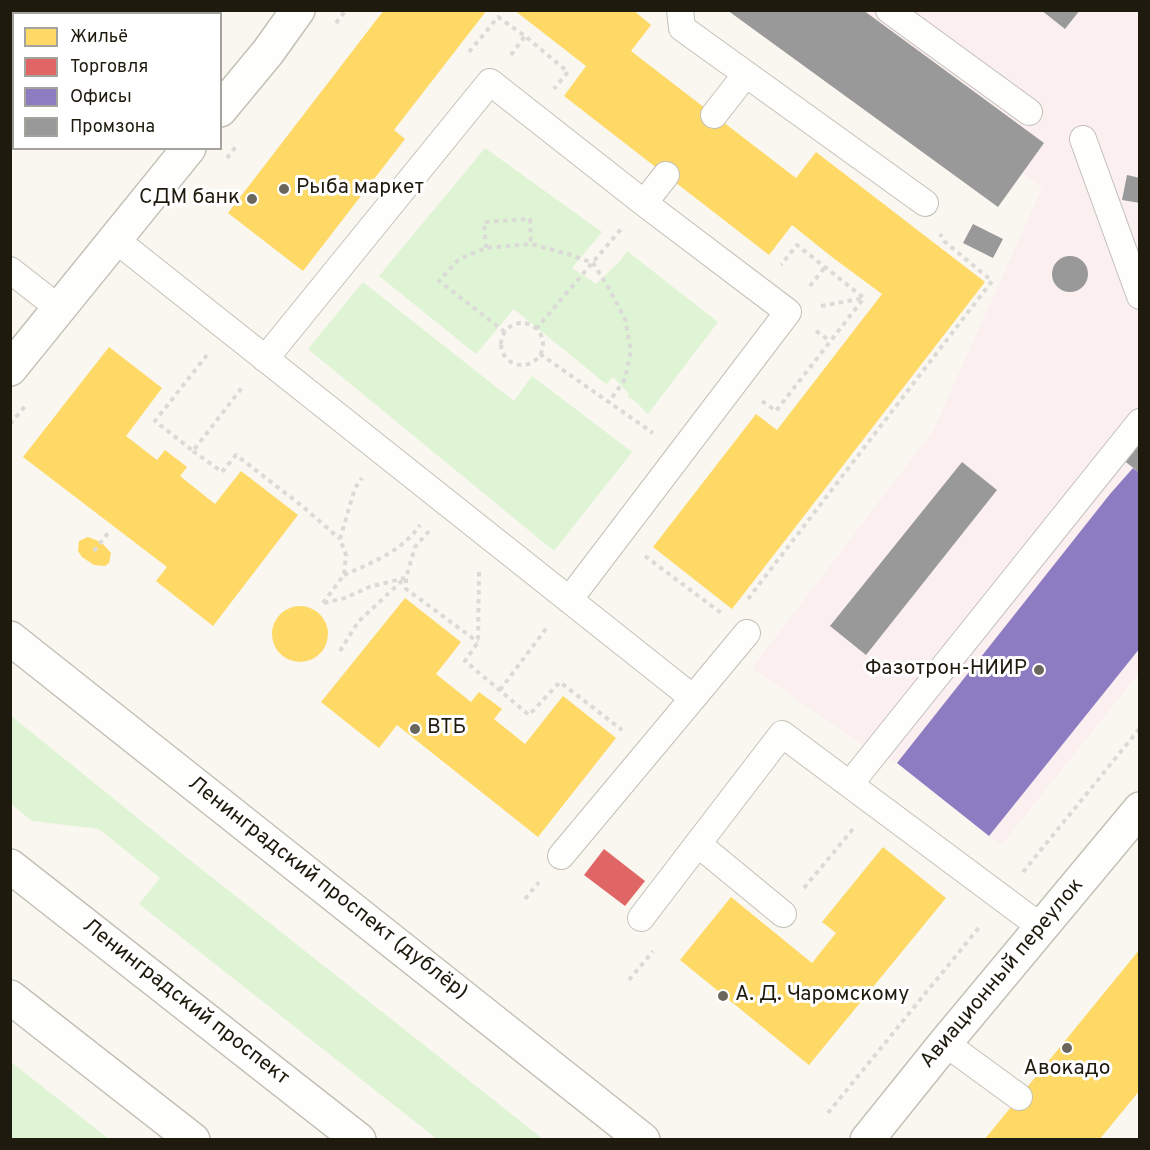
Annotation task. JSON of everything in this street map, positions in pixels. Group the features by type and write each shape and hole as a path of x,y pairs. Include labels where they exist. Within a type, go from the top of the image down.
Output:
{"main road":[{"path":"222,108 268,52 298,10"},
{"path":"10,369 187,150"},
{"name":"Ленинградский проспект (дублёр)","path":"10,638 643,1140"},
{"name":"Авиационный переулок","path":"867,1140 1140,809"},
{"name":"Ленинградский проспект","path":"10,866 359,1140"},
{"path":"10,997 193,1140"}],"lane":[{"path":"681,10 682,28 925,203"},
{"path":"889,10 1029,112"},
{"path":"714,115 746,74"},
{"path":"265,359 490,82 788,312 569,600"},
{"path":"1083,139 1140,296"},
{"path":"644,203 666,176"},
{"path":"116,240 693,698"},
{"path":"10,270 60,309"},
{"path":"850,784 1101,487 1140,422"},
{"path":"561,856 693,698 739,627"},
{"path":"641,918 782,734 1041,927"},
{"path":"698,844 783,914"},
{"path":"945,1043 1018,1097"}],"path":[{"path":"536,329 644,203"},
{"path":"619,536 739,627 993,281 944,241 925,203"},
{"path":"486,248 484,222 530,219 531,244"},
{"path":"505,332 439,281 459,259 486,248 531,244 593,263 609,287 625,319 631,351 626,379 609,402"},
{"path":"788,312 864,298"},
{"path":"523,323 536,329 543,347 536,360 517,365 505,357 501,337 510,327 523,323"},
{"path":"227,329 156,421 222,472 236,455 302,506 340,539 346,555 344,575"},
{"path":"540,354 681,453"},
{"path":"193,451 265,359"},
{"path":"340,539 355,488 382,451"},
{"path":"406,578 369,587 323,603 344,575 384,557 414,534 445,501"},
{"path":"445,501 415,547 406,578 406,589 478,642"},
{"path":"480,529 478,642 465,660 529,715 560,681 649,751"},
{"path":"94,551 108,533"},
{"path":"340,651 358,622 406,578"},
{"path":"500,690 569,600"},
{"path":"783,914 875,803"}],"shaded area":[{"path":"799,11 1139,11 1139,673 1002,844 897,763 874,753 752,668 933,431 1042,188"}],"green space":[{"path":"485,148 602,232 572,268 596,284 627,251 718,322 648,414 628,397 629,394 613,377 606,384 514,309 476,354 379,276"},
{"path":"363,282 514,401 532,376 632,452 554,551 308,349"},
{"path":"10,715 543,1139 437,1139 139,904 160,878 99,829 32,821 11,804"},
{"path":"11,1062 109,1139 11,1139"}],"building: Жильё":[{"path":"384,10 487,10 394,130 405,139 303,271 228,213"},
{"path":"514,10 633,10 651,25 631,51 796,178 816,152 985,282 732,609 653,547 756,414 777,430 882,294 792,225 769,255 564,96 586,66"},
{"path":"109,347 162,388 126,436 157,460 165,450 187,467 180,476 215,504 241,471 298,515 213,626 156,581 167,567 23,457"},
{"path":"88,537 101,542 111,553 109,563 105,566 94,565 82,557 78,551 79,541"},
{"path":"405,598 461,642 436,674 471,702 479,692 502,709 494,719 525,744 563,696 616,738 538,837 397,725 379,748 321,702"},
{"path":"300,606 311,608 320,614 326,623 328,634 326,645 320,654 311,660 300,662 289,660 280,654 274,645 272,634 274,623 280,614 289,608"},
{"path":"883,847 946,898 809,1065 680,960 731,897 812,963 836,933 822,922"},
{"path":"1140,949 1140,1090 1099,1140 984,1140"}],"building: Торговля":[{"path":"604,849 645,881 625,906 584,875"}],"building: Офисы":[{"path":"1133,468 1140,473 1140,648 989,836 897,763"}],"building: Промзона":[{"path":"727,10 863,10 1044,143 998,207"},
{"path":"1041,10 1080,10 1065,29"},
{"path":"1127,175 1140,178 1140,203 1122,200"},
{"path":"973,224 1003,239 993,258 963,243"},
{"path":"1070,256 1083,261 1088,274 1083,287 1070,292 1057,287 1052,274 1057,261"},
{"path":"1140,430 1140,473 1118,456"},
{"path":"962,462 997,490 866,655 830,626"}],"place":[{"name":"Рыба маркет","path":"284,189"},
{"name":"СДМ банк","path":"252,199"},
{"name":"Фазотрон-НИИР","path":"1039,670"},
{"name":"ВТБ","path":"415,729"},
{"name":"А. Д. Чаромскому","path":"723,996"},
{"name":"Авокадо","path":"1067,1048"}]}
